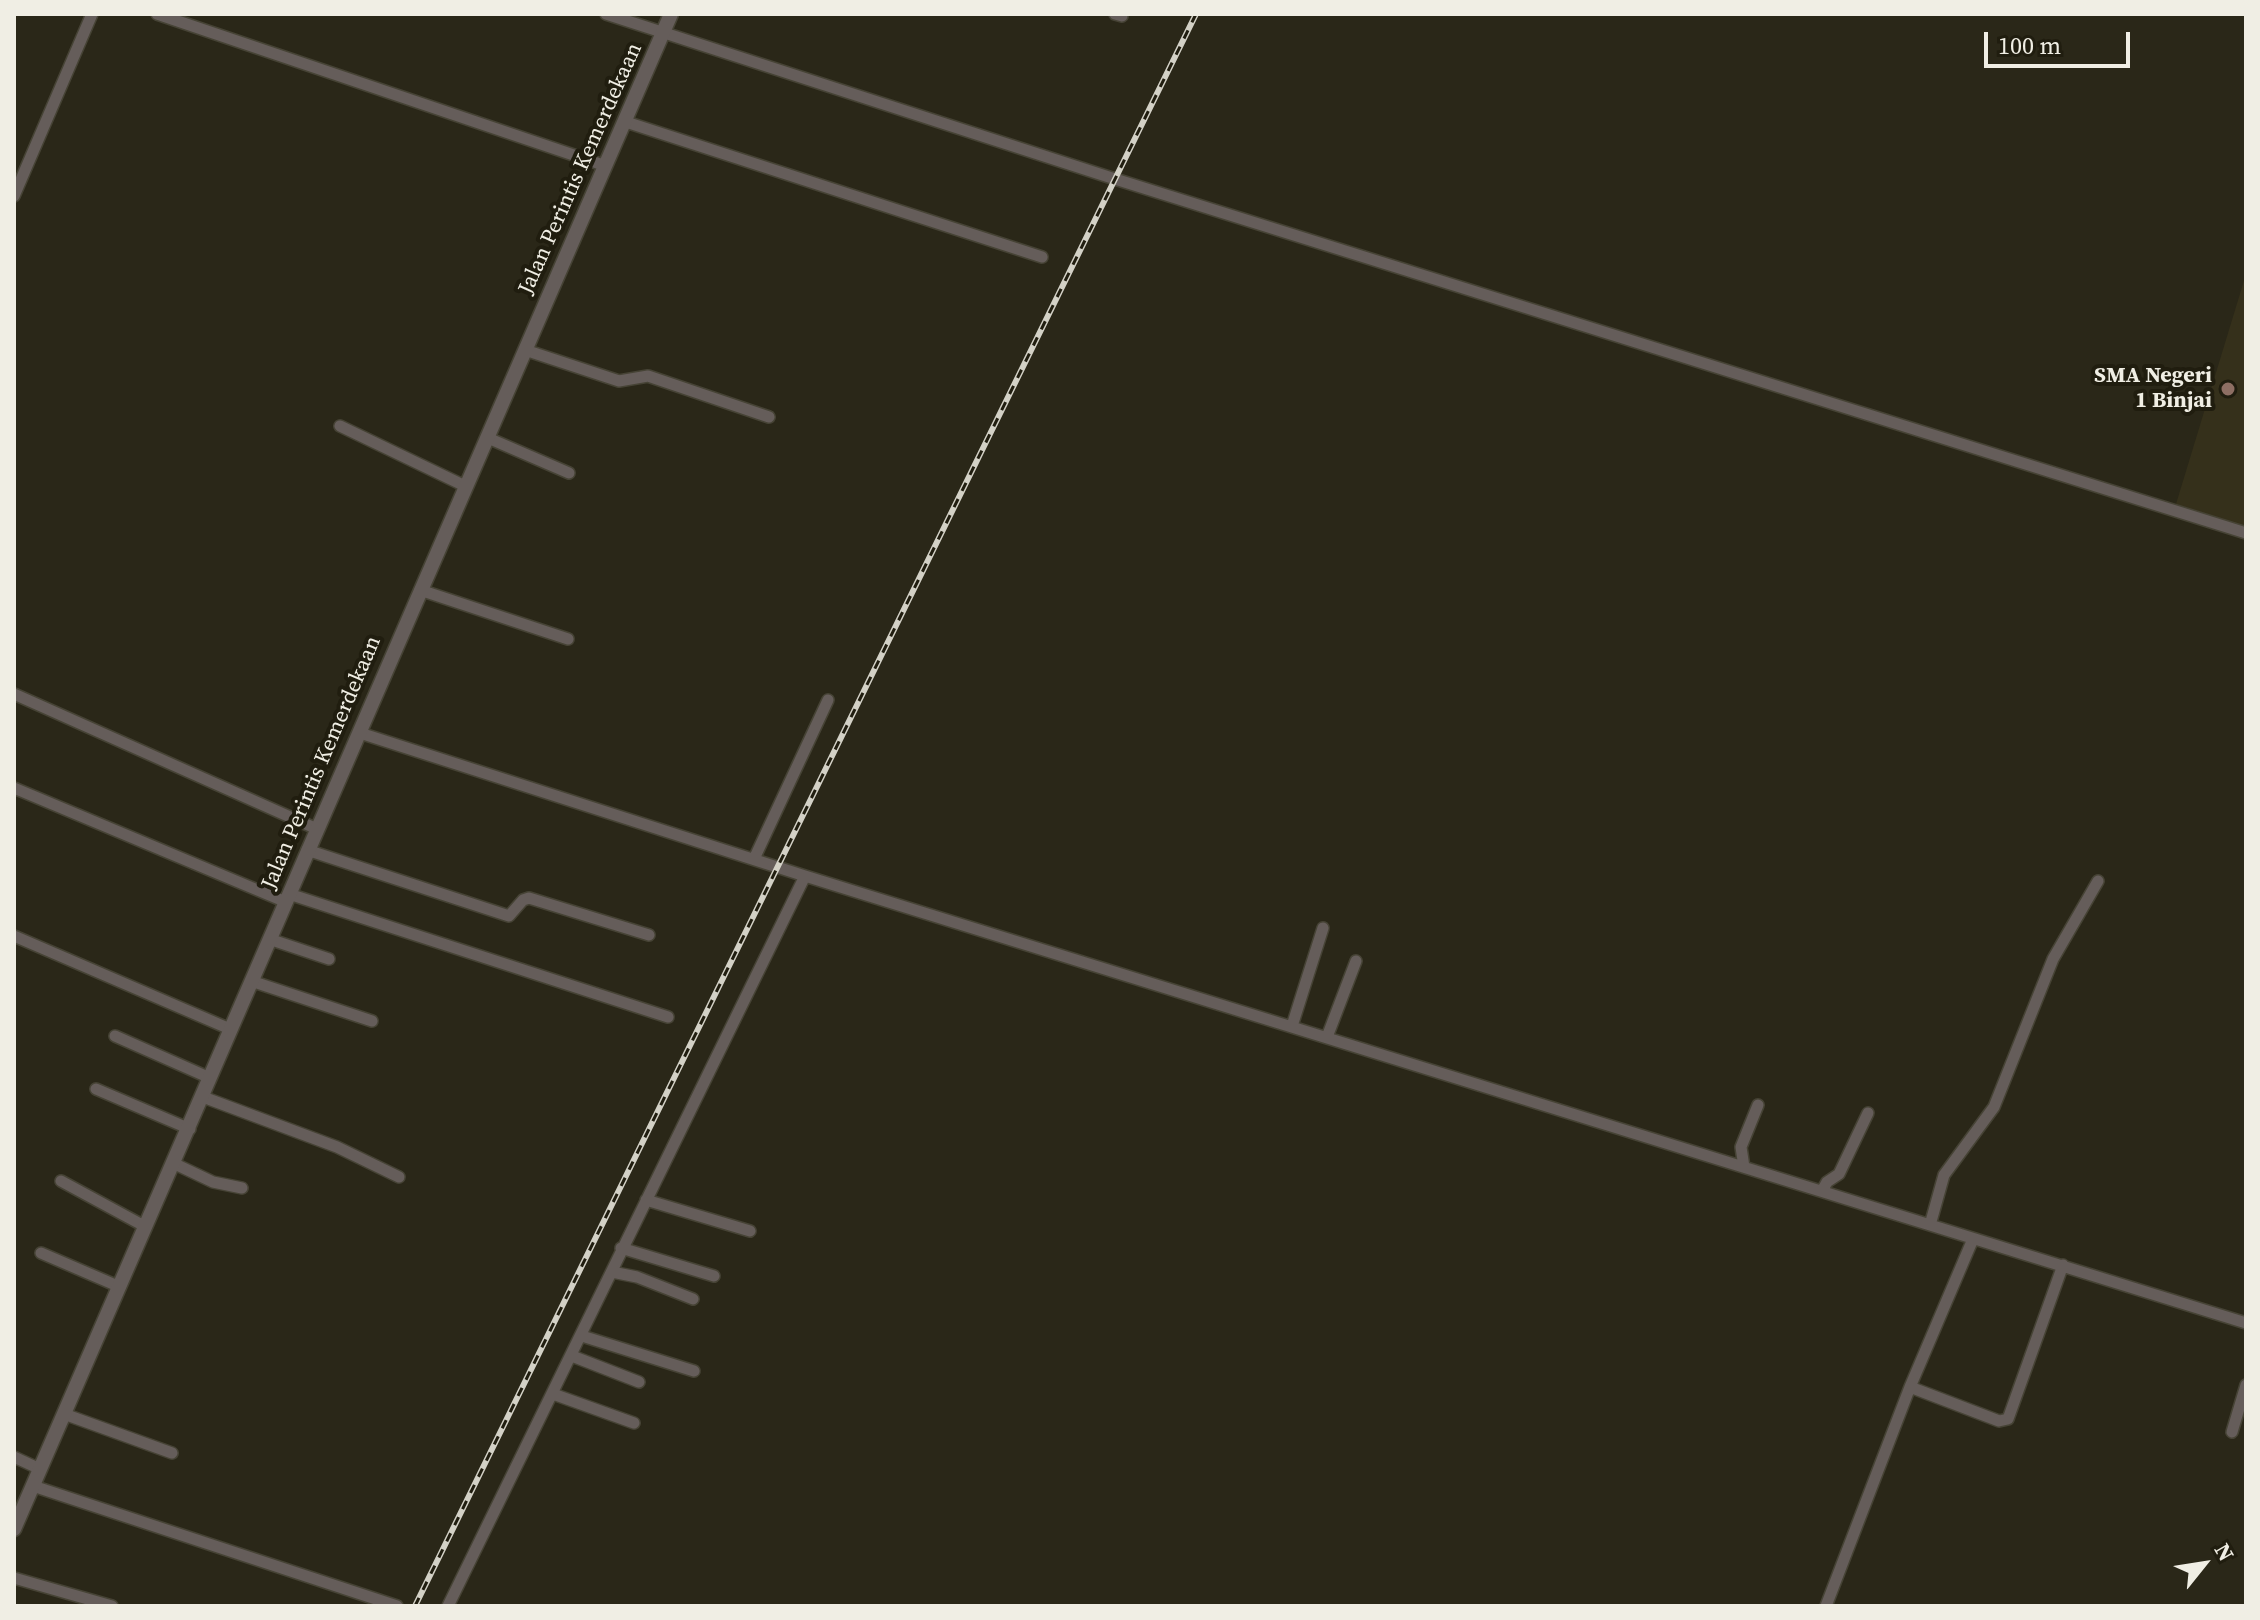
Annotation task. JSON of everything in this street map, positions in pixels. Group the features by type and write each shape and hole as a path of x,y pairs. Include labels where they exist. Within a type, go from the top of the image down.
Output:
{"street":[{"path":"14,196 92,14"},
{"path":"157,14 606,166"},
{"path":"606,14 1115,179 2246,533"},
{"name":"Jalan Perintis Kemerdekaan","path":"14,1529 175,1164 307,850 671,14"},
{"path":"626,122 1042,257"},
{"path":"525,350 619,381 648,376 769,417"},
{"path":"340,426 465,486"},
{"path":"488,438 569,473"},
{"path":"420,590 568,639"},
{"path":"14,694 317,829"},
{"path":"754,859 828,700"},
{"path":"360,733 805,876 2246,1323"},
{"path":"14,788 288,898 668,1017"},
{"path":"307,850 509,916 523,900 529,898 649,935"},
{"path":"448,1606 805,876"},
{"path":"1930,1225 1944,1175 1994,1107 2053,959 2098,881"},
{"path":"1292,1026 1323,928"},
{"path":"14,936 230,1029"},
{"path":"269,939 329,959"},
{"path":"1327,1037 1356,961"},
{"path":"251,981 372,1021"},
{"path":"115,1036 210,1078"},
{"path":"96,1089 190,1129"},
{"path":"203,1097 337,1147 399,1177"},
{"path":"1744,1167 1741,1147 1758,1105"},
{"path":"1822,1191 1827,1182 1839,1174 1868,1113"},
{"path":"175,1164 213,1182 242,1188"},
{"path":"61,1181 146,1227"},
{"path":"646,1200 750,1231"},
{"path":"1826,1606 1910,1387 1973,1239"},
{"path":"621,1248 714,1276"},
{"path":"41,1253 120,1287"},
{"path":"1910,1387 2005,1421 2063,1265"},
{"path":"612,1272 637,1277 693,1299"},
{"path":"582,1336 694,1371"},
{"path":"572,1356 639,1382"},
{"path":"2232,1432 2246,1385"},
{"path":"553,1394 634,1423"},
{"path":"64,1414 172,1453"},
{"path":"14,1457 40,1469"},
{"path":"33,1486 392,1605"},
{"path":"14,1578 112,1606"}],"shaded area":[{"name":"SMA Negeri 1 Binjai","path":"2246,274 2246,527 2176,504"}],"railway":[{"path":"415,1606 1196,14"}],"place":[{"name":"SMA Negeri 1 Binjai","path":"2228,389"}]}
